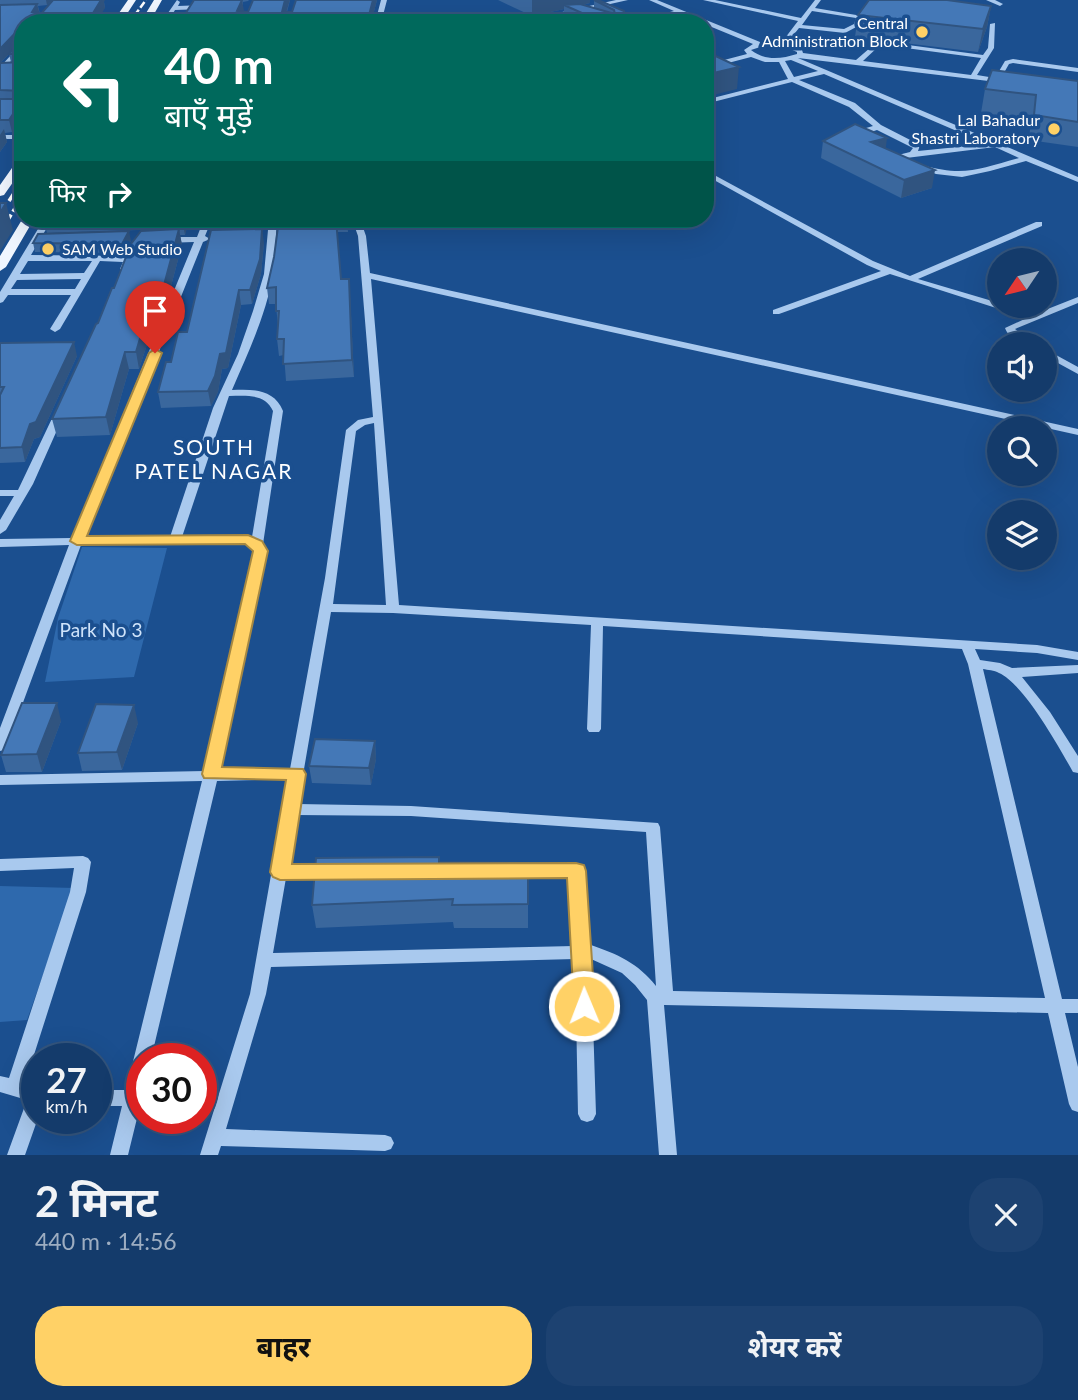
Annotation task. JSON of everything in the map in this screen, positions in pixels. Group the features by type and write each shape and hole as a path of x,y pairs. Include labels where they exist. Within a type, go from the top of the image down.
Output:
{"main road":[{"path":"0,193 14,173"},
{"path":"0,267 23,228"}],"street":[{"path":"169,14 178,0"},
{"path":"557,14 625,0"},
{"path":"652,0 685,14"},
{"path":"706,0 799,23 845,31 858,25 860,17 811,9"},
{"path":"783,44 818,0"},
{"path":"989,0 1000,4"},
{"path":"173,8 212,7"},
{"path":"580,9 590,14"},
{"path":"671,14 680,12"},
{"path":"973,77 991,48 993,24"},
{"path":"716,26 760,44 794,46 800,51 796,57"},
{"path":"858,62 878,43 985,57"},
{"path":"751,55 747,50 760,44"},
{"path":"925,71 941,51"},
{"path":"714,65 751,55 781,60 796,57 858,62 1010,82"},
{"path":"1,71 14,57"},
{"path":"796,57 824,72 1078,180"},
{"path":"781,60 792,80 852,105 878,127 913,143 917,150 912,154"},
{"path":"997,80 1007,62 1013,61 1078,69"},
{"path":"1,71 12,70"},
{"path":"714,100 824,72"},
{"path":"740,85 751,90"},
{"path":"864,115 873,93"},
{"path":"863,140 858,134 878,127"},
{"path":"901,157 997,145"},
{"path":"888,152 938,174 954,176 1026,158"},
{"path":"714,177 889,271 987,303"},
{"path":"913,281 914,277 1039,224"},
{"path":"2,296 16,277 43,228"},
{"path":"118,282 147,228"},
{"path":"0,746 77,541 206,239 207,228"},
{"path":"176,540 224,393 243,354 258,311 268,274 272,228"},
{"path":"359,228 362,236 393,609"},
{"path":"129,236 206,239"},
{"path":"260,237 272,237"},
{"path":"36,239 49,239"},
{"path":"24,258 128,259"},
{"path":"55,329 98,258"},
{"path":"776,312 889,271"},
{"path":"365,275 1078,432"},
{"path":"16,277 87,276"},
{"path":"2,296 78,292"},
{"path":"1057,308 1078,300"},
{"path":"1012,332 1010,328 1032,318"},
{"path":"1057,359 1078,370"},
{"path":"1062,362 1078,364"},
{"path":"224,393 267,396 276,402 278,411 257,544"},
{"path":"0,530 21,494 65,401"},
{"path":"377,419 362,422 351,430 325,608 258,994 212,1146 385,1143"},
{"path":"0,493 21,494"},
{"path":"0,543 248,539 257,544 261,551 146,1043"},
{"path":"325,608 393,609 1037,649 1078,656"},
{"path":"594,729 597,622"},
{"path":"967,645 975,664 1078,1104"},
{"path":"975,664 999,667 1010,673 1064,744 1078,768"},
{"path":"1010,673 1078,669"},
{"path":"0,780 296,774"},
{"path":"290,809 411,811 653,827 668,1155"},
{"path":"0,864 83,862 78,892 7,1086"},
{"path":"496,871 576,871 583,952 587,1114"},
{"path":"280,872 348,872"},
{"path":"264,960 583,952 619,960 660,998 1078,1006"},
{"path":"119,1155 126,1124"},
{"path":"16,1155 24,1134"}],"green space":[{"name":"Park No 3","path":"82,547 167,548 134,677 45,682 58,618"},
{"path":"0,886 74,888 27,1020 0,1022"}],"building":[{"path":"53,0 101,0 92,14 41,14"},
{"path":"194,0 242,0 237,11 248,12 253,0 285,0 282,12 292,12 296,0 373,0 369,14 185,14"},
{"path":"594,0 624,11 625,14 615,14 614,10"},
{"path":"869,0 947,0 991,6 983,29 858,15"},
{"path":"37,4 32,12 41,14 14,14 14,34 0,49 0,5"},
{"path":"580,4 615,14 584,14 564,5"},
{"path":"714,55 739,67 714,73"},
{"path":"14,62 14,91 0,90 0,63"},
{"path":"992,70 1078,81 1078,122 1034,115 1036,95 985,89"},
{"path":"0,99 14,99 14,112 9,120 0,120"},
{"path":"855,124 887,138 871,142 935,170 904,180 823,141"},
{"path":"278,228 337,228 341,279 349,279 352,360 283,364 284,339 277,339 279,311 276,311 276,287 267,288"},
{"path":"179,229 164,285 150,318 146,318 136,352 125,352 106,417 52,419 114,288 131,244 141,231"},
{"path":"262,229 260,259 250,290 239,290 226,353 220,354 208,391 158,392 166,362 171,362 178,332 187,332 211,230"},
{"path":"129,231 122,244 33,243 38,234"},
{"path":"74,342 36,422 30,424 22,447 0,448 0,395 4,387 0,387 0,343"},
{"path":"22,703 57,703 37,754 1,755"},
{"path":"96,704 134,705 117,752 78,753"},
{"path":"315,739 375,741 369,768 309,766"},
{"path":"439,857 439,862 528,863 528,904 452,905 453,899 312,905 316,858"}],"railway":[{"path":"136,14 146,0"},
{"path":"9,201 14,193"},
{"path":"0,233 14,210"}],"place":[{"name":"Central Administration Block","path":"922,32"},
{"name":"Lal Bahadur Shastri Laboratory","path":"1054,129"},
{"name":"SAM Web Studio","path":"48,249"}],"district":[{"name":"SOUTH PATEL NAGAR","path":"214,460"}],"route":[{"path":"155,353 77,541 248,539 257,544 261,551 211,774 296,774 280,872 576,871 583,952 584,1006"}]}
